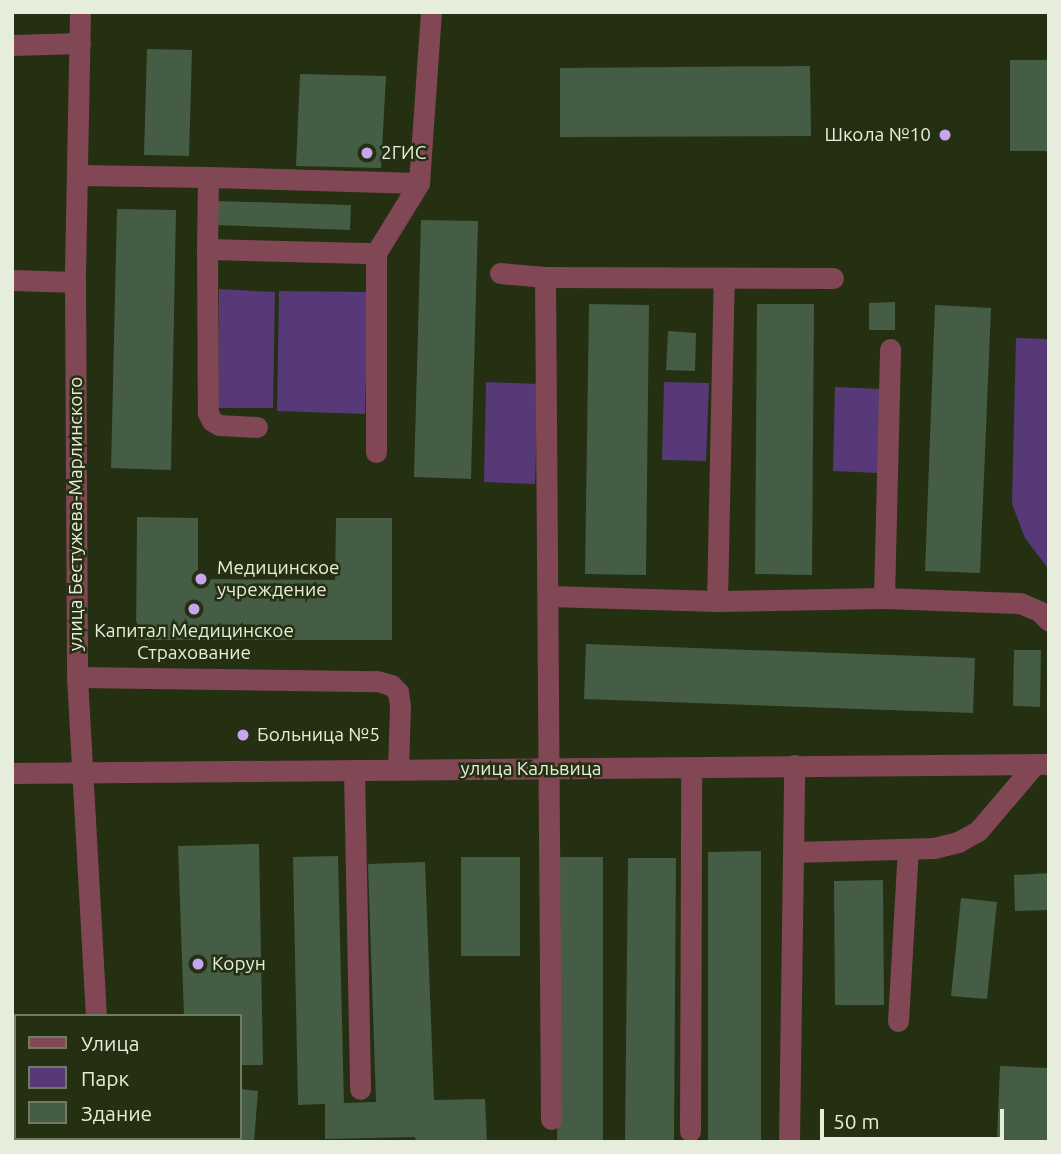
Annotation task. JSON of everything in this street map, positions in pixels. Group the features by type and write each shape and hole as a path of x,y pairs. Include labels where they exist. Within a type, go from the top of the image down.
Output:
{"street":[{"name":"улица Бестужева-Марлинского","path":"80,12 75,282 77,677 96,1014"},
{"path":"376,452 376,253 419,183 431,12"},
{"path":"12,45 80,43"},
{"path":"78,175 419,183"},
{"path":"208,177 208,413 212,421 219,425 257,427"},
{"path":"207,249 376,253"},
{"path":"500,273 545,277 834,278"},
{"path":"545,277 551,1119"},
{"path":"717,601 724,278"},
{"path":"12,280 75,282"},
{"path":"884,598 890,349"},
{"path":"549,596 717,601 884,598 1020,603 1039,611 1049,621"},
{"path":"77,677 377,681 391,685 398,692 400,706 398,770"},
{"path":"793,852 934,848 958,842 978,831 1042,764"},
{"name":"улица Кальвица","path":"12,773 1042,764"},
{"path":"789,1142 794,765"},
{"path":"690,1131 691,767"},
{"path":"354,770 360,1088"},
{"path":"898,1021 908,849"}],"green space":[{"path":"219,289 275,292 273,408 218,408"},
{"path":"279,291 368,292 365,414 277,411"},
{"path":"1016,338 1049,339 1049,570 1025,538 1012,504"},
{"path":"486,382 538,384 535,484 484,482"},
{"path":"664,382 709,383 706,461 662,460"},
{"path":"835,387 880,389 878,473 833,471"}],"building":[{"path":"147,49 192,50 189,156 144,155"},
{"path":"1010,60 1049,60 1049,151 1010,151"},
{"path":"810,66 811,136 560,137 560,68"},
{"path":"300,74 386,76 381,168 296,166"},
{"path":"217,201 351,205 350,230 216,225"},
{"path":"117,209 176,210 171,470 111,468"},
{"path":"421,220 478,221 471,479 414,477"},
{"path":"895,302 895,330 869,330 869,303"},
{"path":"589,304 649,305 646,575 585,574"},
{"path":"757,304 814,304 812,575 755,574"},
{"path":"935,305 991,308 980,573 925,571"},
{"path":"668,331 696,333 695,371 666,370"},
{"name":"Медицинское учреждение","path":"137,517 198,518 198,579 335,580 336,518 392,518 392,640 136,640"},
{"path":"586,644 975,658 973,713 584,699"},
{"path":"1014,650 1041,650 1040,707 1013,706"},
{"path":"259,844 263,1065 242,1065 242,1014 184,1014 178,846"},
{"path":"761,851 761,1142 708,1142 708,852"},
{"path":"338,856 344,1103 376,1102 368,864 425,862 434,1100 485,1099 487,1142 416,1142 415,1137 325,1139 325,1104 298,1105 293,857"},
{"path":"461,857 520,857 520,956 461,956"},
{"path":"560,857 603,857 603,1142 557,1141"},
{"path":"628,858 676,858 674,1142 625,1142"},
{"path":"1049,873 1049,910 1015,911 1014,875"},
{"path":"883,880 884,1005 835,1005 834,881"},
{"path":"961,898 997,902 987,999 951,996"},
{"path":"1000,1066 1049,1068 1049,1142 997,1142"},
{"path":"242,1089 258,1091 254,1142 204,1142 242,1140"}],"place":[{"name":"Школа №10","path":"945,135"},
{"name":"2ГИС","path":"367,153"},
{"name":"Медицинское учреждение","path":"201,579"},
{"name":"Капитал Медицинское Страхование","path":"194,609"},
{"name":"Больница №5","path":"243,735"},
{"name":"Корун","path":"198,964"}]}
